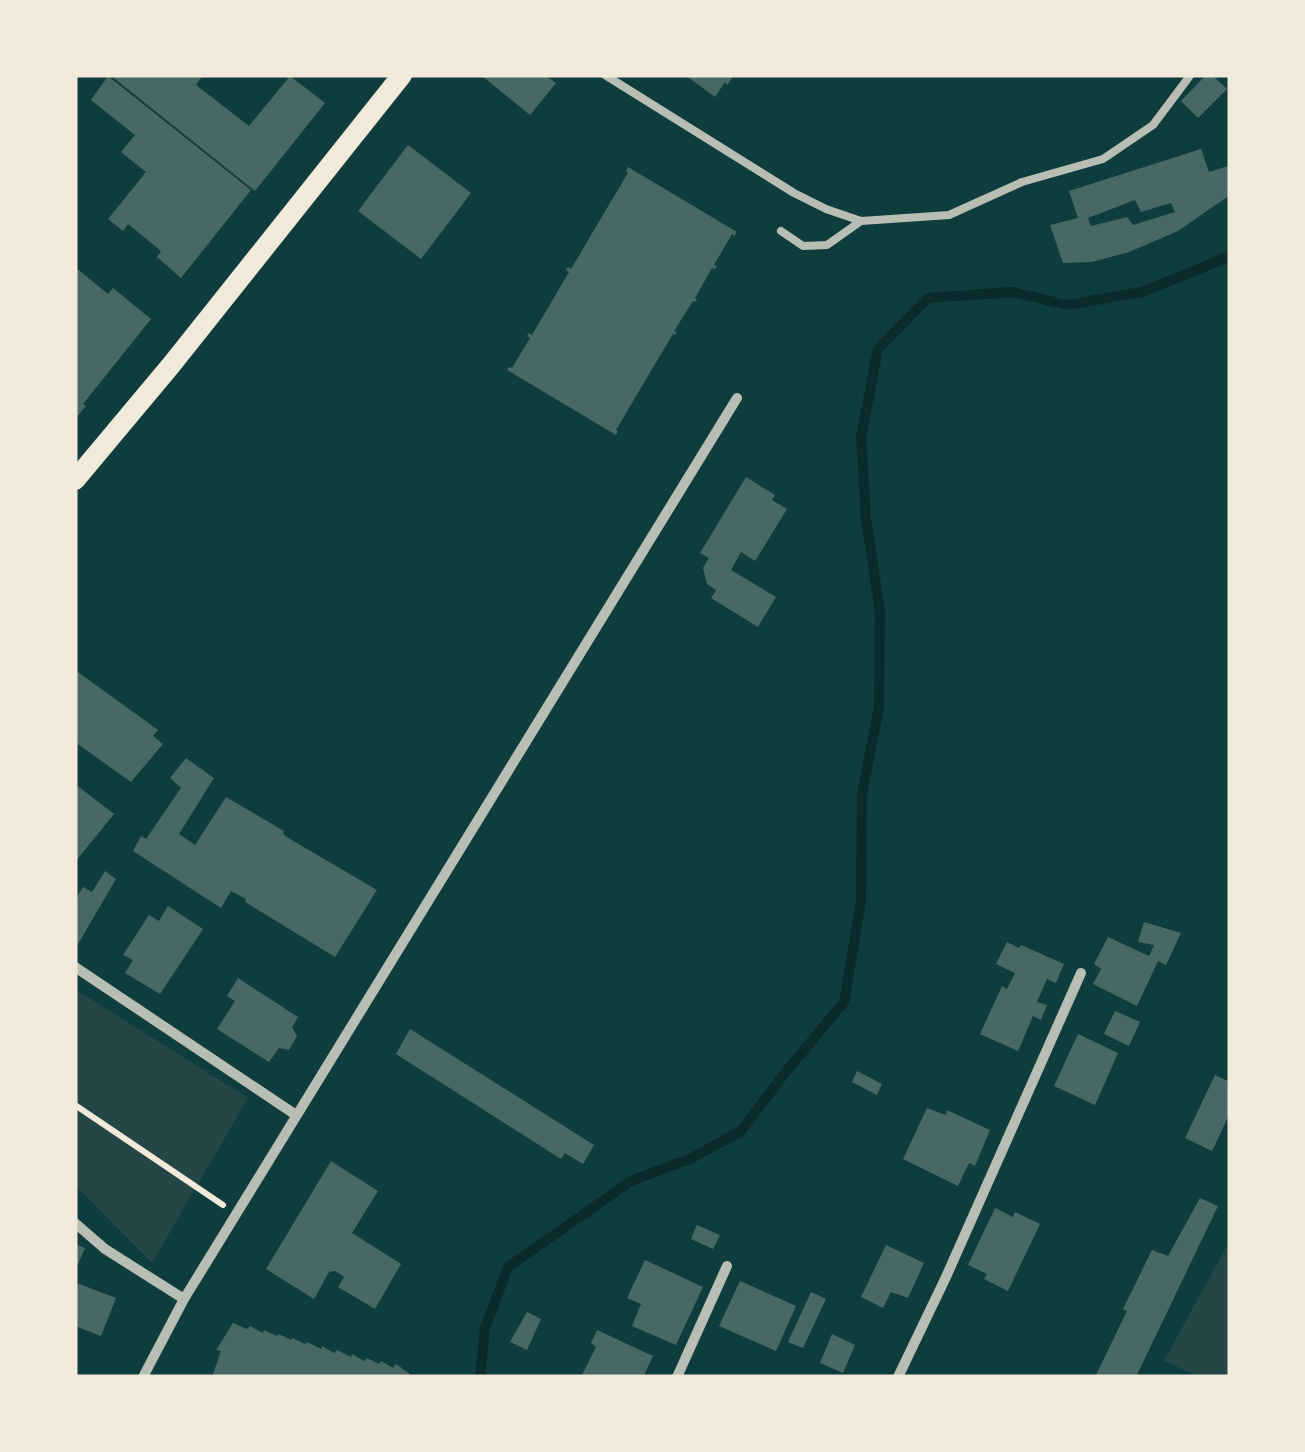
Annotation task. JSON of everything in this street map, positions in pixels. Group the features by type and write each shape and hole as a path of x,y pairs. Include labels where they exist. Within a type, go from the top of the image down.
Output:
{"main road":[{"path":"75,480 402,75"}],"street":[{"path":"144,1377 184,1299 738,398"},
{"path":"75,967 296,1116"},
{"path":"898,1377 1081,974"},
{"path":"75,1222 105,1249 184,1299"},
{"path":"677,1377 727,1266"}],"lane":[{"path":"605,75 794,193 861,221 950,215 1022,182 1103,159 1153,125 1190,77"},
{"path":"781,231 802,246 827,245 861,221"}],"path":[{"path":"75,1104 236,1214"}],"shaded area":[{"path":"75,989 248,1098 152,1263 75,1185"},
{"path":"1230,1240 1230,1377 1201,1377 1164,1361"}],"building":[{"path":"110,75 203,75 196,85 249,126 290,76 325,103 255,191"},
{"path":"481,75 545,75 556,83 530,115"},
{"path":"685,75 734,75 715,97"},
{"path":"1206,75 1212,75 1227,89 1198,118 1181,101"},
{"path":"108,76 251,190 181,278 157,257 161,251 128,224 123,231 108,219 146,172 121,152 135,135 91,100"},
{"path":"408,145 471,193 421,259 358,211"},
{"path":"1201,149 1209,172 1228,166 1230,195 1178,231 1129,252 1092,262 1063,263 1050,225 1078,218 1069,191","holes":["1135,200 1141,212 1171,203 1175,212 1133,225 1127,217 1091,226 1088,218"]},
{"path":"628,167 737,232 732,234 714,265 717,266 712,268 697,299 674,331 677,332 616,435 507,370 530,338 529,333 532,335"},
{"path":"75,267 108,294 113,288 151,319 75,419"},
{"path":"746,477 775,495 772,500 787,509 755,561 741,552 731,570 776,597 758,627 711,598 716,590 707,584 703,568 709,558 700,553"},
{"path":"75,670 158,730 153,736 163,744 131,782 75,742"},
{"path":"186,758 214,778 179,834 195,845 226,797 377,890 335,957 231,891 221,908 133,851 141,836 146,839 181,788 170,778"},
{"path":"75,784 114,814 75,862"},
{"path":"105,871 116,879 78,944 75,943 75,900 83,887 92,892"},
{"path":"168,906 203,929 160,994 125,973 133,960 123,955 149,915 159,921"},
{"path":"1144,922 1181,933 1166,965 1158,961 1137,1006 1093,984 1101,969 1094,964 1108,937 1149,956 1154,945 1138,942"},
{"path":"1007,942 1064,964 1056,983 1047,979 1037,1002 1047,1005 1041,1020 1033,1016 1018,1051 980,1034 1002,986 1007,989 1015,973 996,964"},
{"path":"238,978 298,1017 292,1027 297,1036 289,1050 279,1048 269,1062 217,1029 235,1001 227,996"},
{"path":"1115,1011 1140,1022 1129,1046 1104,1034"},
{"path":"410,1029 594,1145 583,1164 565,1153 561,1159 396,1054"},
{"path":"1078,1034 1118,1053 1095,1105 1054,1086"},
{"path":"857,1071 882,1084 877,1095 852,1082"},
{"path":"1215,1075 1230,1082 1230,1113 1212,1151 1185,1138"},
{"path":"927,1108 946,1115 947,1110 990,1130 975,1166 969,1163 958,1186 903,1159"},
{"path":"331,1161 378,1191 352,1233 401,1264 375,1309 338,1287 344,1277 335,1271 329,1272 314,1299 266,1269"},
{"path":"1200,1198 1218,1206 1136,1377 1095,1377 1152,1250 1168,1256"},
{"path":"995,1208 1040,1224 1008,1291 984,1279 987,1274 968,1265"},
{"path":"697,1225 720,1235 713,1249 691,1239"},
{"path":"75,1244 85,1248 75,1271"},
{"path":"886,1245 924,1263 908,1298 891,1292 883,1308 861,1297"},
{"path":"645,1260 703,1287 676,1345 632,1326 641,1304 627,1298"},
{"path":"740,1281 796,1306 776,1351 719,1326"},
{"path":"77,1283 116,1298 101,1336 75,1326"},
{"path":"811,1292 826,1299 803,1348 788,1342"},
{"path":"527,1312 541,1319 527,1350 510,1342"},
{"path":"233,1323 321,1349 322,1346 334,1353 337,1350 351,1357 352,1354 364,1361 381,1361 393,1368 396,1364 410,1374 212,1377 221,1351 216,1350"},
{"path":"597,1330 653,1356 643,1377 581,1377 596,1347 591,1343"},
{"path":"832,1334 855,1345 843,1373 820,1363"}],"waterway":[{"path":"480,1377 485,1328 508,1267 631,1181 692,1158 741,1131 844,1002 861,900 862,794 879,707 880,611 866,519 861,437 878,349 928,298 1012,292 1067,305 1142,292 1230,256"}]}
